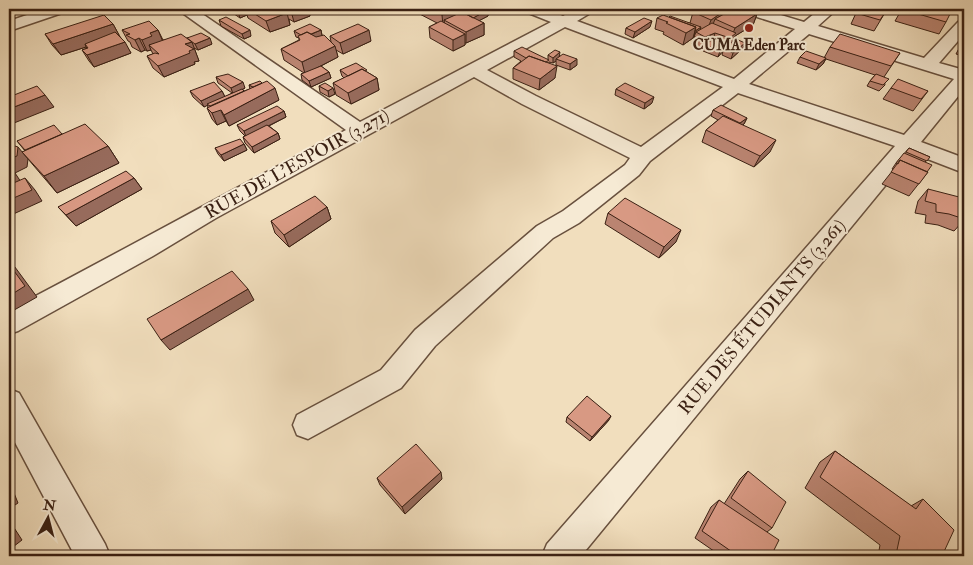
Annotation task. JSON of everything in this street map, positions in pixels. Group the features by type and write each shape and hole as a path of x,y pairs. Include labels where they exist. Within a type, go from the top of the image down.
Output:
{"street":[{"path":"9,26 60,9"},
{"path":"185,9 359,130"},
{"path":"530,9 736,86 909,144 964,166"},
{"name":"RUE DE L'ESPOIR (3.271)","path":"9,323 359,130 587,9"},
{"path":"746,9 964,77"},
{"path":"308,425 391,378 426,338 545,232 571,217 613,185 632,170 643,156 736,86 829,9"},
{"path":"927,64 964,25"},
{"path":"473,69 545,108 643,156"},
{"name":"RUE DES ÉTUDIANTS (3.261)","path":"559,556 964,77"},
{"path":"9,402 93,556"}],"building":[{"path":"247,9 280,9 287,13 266,21"},
{"path":"430,9 454,9 442,15"},
{"path":"476,9 488,10 473,18 466,14"},
{"path":"699,9 727,9 711,20 693,12"},
{"path":"733,9 744,9 757,14 735,28 715,19"},
{"path":"860,9 886,11 880,20 856,13"},
{"path":"901,9 930,9 950,14 946,22"},
{"path":"462,12 484,23 466,32 444,20"},
{"path":"104,15 113,24 53,44 45,34"},
{"path":"663,15 696,27 686,33 666,23 668,22 657,18"},
{"path":"670,16 701,27 695,31 696,27"},
{"path":"226,17 250,30 242,34 219,20"},
{"path":"644,18 652,21 635,32 626,28"},
{"path":"149,21 158,30 150,33 152,36 142,40 139,38 135,40 126,35 130,34 122,30"},
{"path":"441,21 465,34 453,40 429,27"},
{"path":"712,23 736,33 730,38 715,33 705,37 696,32"},
{"path":"310,24 321,30 301,35 294,31"},
{"path":"358,24 369,30 340,43 330,36"},
{"path":"115,32 125,42 87,55 82,50 88,48 85,44"},
{"path":"307,32 316,37 324,35 335,46 302,62 281,49 300,40 298,36"},
{"path":"201,33 210,38 195,44 187,38"},
{"path":"181,34 192,42 185,44 194,49 189,51 190,53 158,66 147,56 155,53 159,54 149,45"},
{"path":"840,34 900,53 891,66 830,47"},
{"path":"713,39 727,44 720,51 705,45"},
{"path":"736,39 745,43 733,53 724,49"},
{"path":"522,47 549,60 546,62 529,56 526,58 514,51"},
{"path":"555,50 560,52 553,58 548,55"},
{"path":"806,51 826,58 819,64 800,57"},
{"path":"563,54 577,59 570,64 556,59"},
{"path":"529,56 557,66 540,79 513,68"},
{"path":"356,63 367,70 362,69 348,76 340,70"},
{"path":"321,66 329,72 309,81 301,74"},
{"path":"362,69 377,78 348,93 333,83"},
{"path":"228,74 243,82 231,88 216,77"},
{"path":"876,74 889,79 883,85 870,81"},
{"path":"898,79 928,91 921,99 891,88"},
{"path":"260,81 262,83 253,87 249,85"},
{"path":"267,81 275,88 224,115 221,110 212,113 207,108"},
{"path":"214,82 222,91 201,101 190,91"},
{"path":"325,83 333,88 328,91 319,86"},
{"path":"625,83 654,97 645,103 616,89"},
{"path":"37,86 45,95 9,109 9,97"},
{"path":"242,89 244,91 210,106 207,104"},
{"path":"721,105 747,118 740,123 713,110"},
{"path":"277,106 284,111 244,131 237,125"},
{"path":"723,116 776,140 760,156 706,130"},
{"path":"85,124 108,146 44,176 22,152"},
{"path":"54,125 62,134 25,150 17,141"},
{"path":"267,125 278,133 252,147 243,137"},
{"path":"240,139 244,144 221,155 215,148"},
{"path":"9,144 18,147 17,156 9,159"},
{"path":"909,148 930,157 927,161 906,152"},
{"path":"904,153 932,165 927,172 900,160 898,164 896,163"},
{"path":"900,160 928,172 919,184 891,172"},
{"path":"9,167 15,176 9,180"},
{"path":"126,171 134,178 66,215 58,207"},
{"path":"25,178 32,190 9,200 9,185"},
{"path":"928,189 963,198 964,219 936,212 936,204 925,201"},
{"path":"315,196 327,207 284,235 271,221"},
{"path":"625,198 681,230 664,247 608,213"},
{"path":"9,264 25,286 9,296"},
{"path":"232,271 248,289 161,340 147,319"},
{"path":"587,396 611,416 592,437 567,417"},
{"path":"416,444 441,472 402,507 377,478"},
{"path":"835,451 916,509 923,499 954,530 942,556 907,556 897,550 900,536 820,477"},
{"path":"748,471 786,502 772,528 731,498"},
{"path":"719,500 779,540 771,556 738,556 702,531"}],"place":[{"name":"CUMA Eden Parc","path":"749,28"}]}
